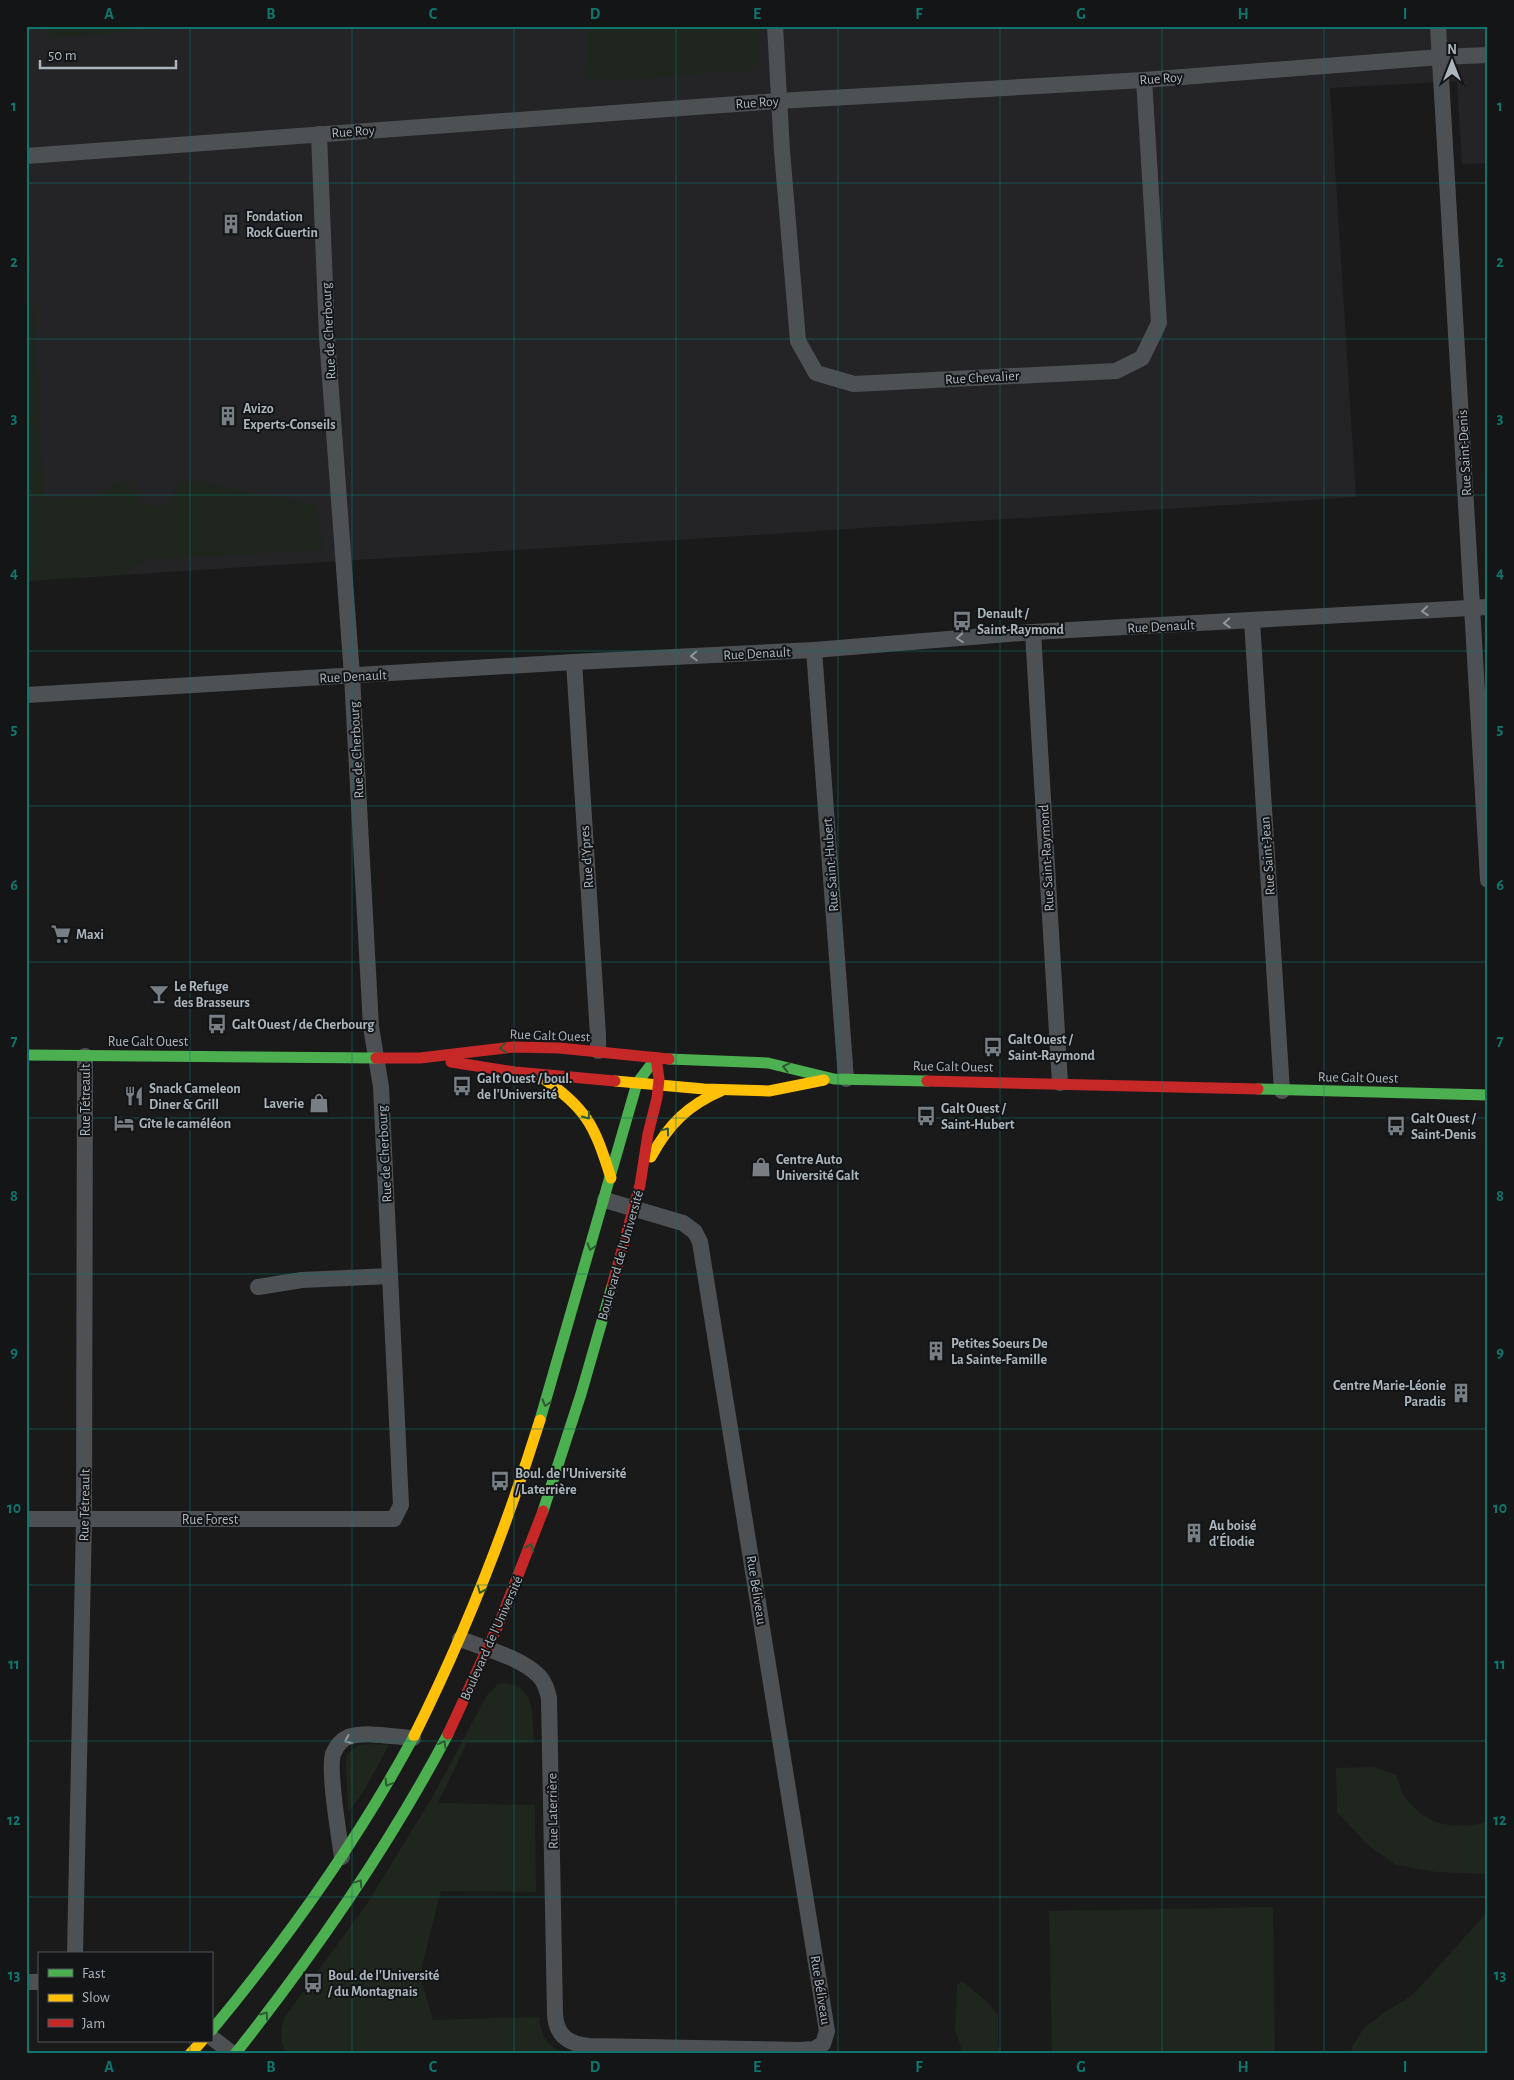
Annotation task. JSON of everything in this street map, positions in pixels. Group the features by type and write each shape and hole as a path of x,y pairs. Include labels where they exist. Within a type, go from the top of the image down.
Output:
{"main road":[{"name":"Rue Galt Ouest","path":"420,1058 513,1047 598,1052 656,1058 768,1063 840,1079"},
{"name":"Rue Galt Ouest","path":"26,1055 420,1058 536,1074 725,1090 769,1091 840,1079 1488,1095"},
{"name":"Boulevard de l'Université","path":"212,2030 266,1963 342,1857 413,1738 460,1639 488,1574 530,1456 637,1084 656,1058"},
{"path":"642,1174 648,1134 660,1085 656,1058"},
{"path":"536,1074 578,1104 591,1121 599,1139 611,1178"},
{"path":"642,1174 662,1135 679,1115 693,1104 725,1090"},
{"name":"Boulevard de l'Université","path":"234,2054 296,1973 378,1855 415,1794 451,1728 488,1650 515,1585 556,1475 634,1208 642,1174"},
{"path":"190,2054 201,2042"}],"street":[{"name":"Rue Chevalier","path":"775,26 778,101 798,341 816,373 854,384 1116,371 1142,358 1159,323 1144,80"},
{"name":"Rue Saint-Denis","path":"1438,26 1480,607 1488,880"},
{"name":"Rue Roy","path":"26,156 778,101 1144,80 1488,55"},
{"name":"Rue de Cherbourg","path":"319,134 327,337 352,676 371,1027 381,1087 401,1505 394,1518"},
{"name":"Rue Denault","path":"26,695 574,662 814,650 1033,632 1480,607"},
{"name":"Rue Saint-Jean","path":"1252,621 1282,1091"},
{"name":"Rue Saint-Raymond","path":"1033,632 1060,1084"},
{"name":"Rue Saint-Hubert","path":"814,650 840,1079"},
{"name":"Rue d'Ypres","path":"574,662 598,1052"},
{"name":"Rue Tétreault","path":"75,1952 84,1520 85,1056"},
{"name":"Rue Béliveau","path":"605,1200 683,1223 695,1232 700,1242 827,2031 823,2044 814,2049 699,2051"},
{"path":"258,1287 302,1280 390,1276"},
{"name":"Rue Forest","path":"26,1518 84,1520 394,1518"},
{"name":"Rue Laterrière","path":"460,1639 526,1666 539,1676 545,1684 549,1698 555,2014 556,2023 561,2035 568,2041 584,2045 680,2050"},
{"path":"342,1857 332,1770 333,1755 338,1744 346,1738 362,1735 413,1738"},
{"path":"212,2038 234,2054"},
{"path":"680,2050 699,2051"}],"shaded area":[{"path":"26,26 1488,26 1488,163 1462,164 1457,81 1330,88 1356,497 26,581"},
{"path":"46,26 198,26 47,38"},
{"path":"586,26 758,26 758,65 745,72 717,72 611,81 585,77 589,48"},
{"path":"26,301 33,301 44,499 95,498 118,482 131,484 140,500 157,508 170,502 179,482 194,481 316,505 323,550 145,559 123,575 26,581"},
{"path":"498,1684 515,1685 522,1690 531,1705 534,1743 467,1743 438,1803 535,1805 536,1892 441,1891 420,1975 433,2020 539,2017 542,2032 549,2044 560,2051 576,2054 287,2054 282,2041 284,2018 368,1902 433,1796 487,1695"},
{"path":"359,1745 389,1745 363,1792 348,1813 347,1754"},
{"path":"1375,1767 1396,1775 1407,1800 1425,1816 1434,1821 1454,1825 1488,1822 1488,1874 1436,1872 1396,1865 1369,1846 1337,1812 1336,1768"},
{"path":"1273,1907 1275,2054 1052,2054 1049,1911"},
{"path":"1488,1911 1488,2054 1350,2054 1353,2045 1364,2028 1414,1994"},
{"path":"962,1981 988,2003 998,2015 998,2044 1001,2054 963,2054 955,2029 957,1985"}],"traffic: fast":[{"path":"26,1055 376,1058"},
{"path":"540,1420 637,1083 656,1058"},
{"path":"669,1059 768,1063 834,1079 927,1081"},
{"path":"1258,1089 1488,1095"},
{"path":"543,1511 581,1394 612,1286"},
{"path":"235,2054 294,1977 349,1899 401,1818 448,1734"},
{"path":"212,2030 267,1961 320,1888 369,1814 414,1736"}],"traffic: slow":[{"path":"540,1076 569,1098 587,1119 599,1144 611,1178"},
{"path":"615,1081 704,1089 769,1091 824,1080"},
{"path":"651,1157 664,1135 680,1117 699,1103 721,1091"},
{"path":"414,1736 433,1698 499,1541 540,1420"},
{"path":"190,2054 201,2042"}],"traffic: jam":[{"path":"376,1058 420,1058 513,1047 559,1048 669,1059"},
{"path":"612,1286 640,1185 648,1134 657,1098 659,1079 656,1058"},
{"path":"451,1062 515,1072 615,1081"},
{"path":"927,1081 1258,1089"},
{"path":"448,1734 501,1619 543,1511"}],"place":[{"name":"Fondation Rock Guertin","path":"231,224"},
{"name":"Avizo Experts-Conseils","path":"228,416"},
{"name":"Denault / Saint-Raymond","path":"962,621"},
{"name":"Maxi","path":"61,934"},
{"name":"Le Refuge des Brasseurs","path":"159,994"},
{"name":"Galt Ouest / de Cherbourg","path":"217,1024"},
{"name":"Galt Ouest / Saint-Raymond","path":"993,1047"},
{"name":"Galt Ouest / boul. de l'Université","path":"462,1086"},
{"name":"Snack Cameleon Diner & Grill","path":"134,1096"},
{"name":"Laverie","path":"319,1103"},
{"name":"Galt Ouest / Saint-Hubert","path":"926,1116"},
{"name":"Gîte le caméléon","path":"124,1123"},
{"name":"Galt Ouest / Saint-Denis","path":"1396,1126"},
{"name":"Centre Auto Université Galt","path":"761,1167"},
{"name":"Petites Soeurs De La Sainte-Famille","path":"936,1351"},
{"name":"Centre Marie-Léonie Paradis","path":"1461,1393"},
{"name":"Boul. de l'Université / Laterrière","path":"500,1481"},
{"name":"Au boisé d'Élodie","path":"1194,1533"},
{"name":"Boul. de l'Université / du Montagnais","path":"313,1983"}]}
